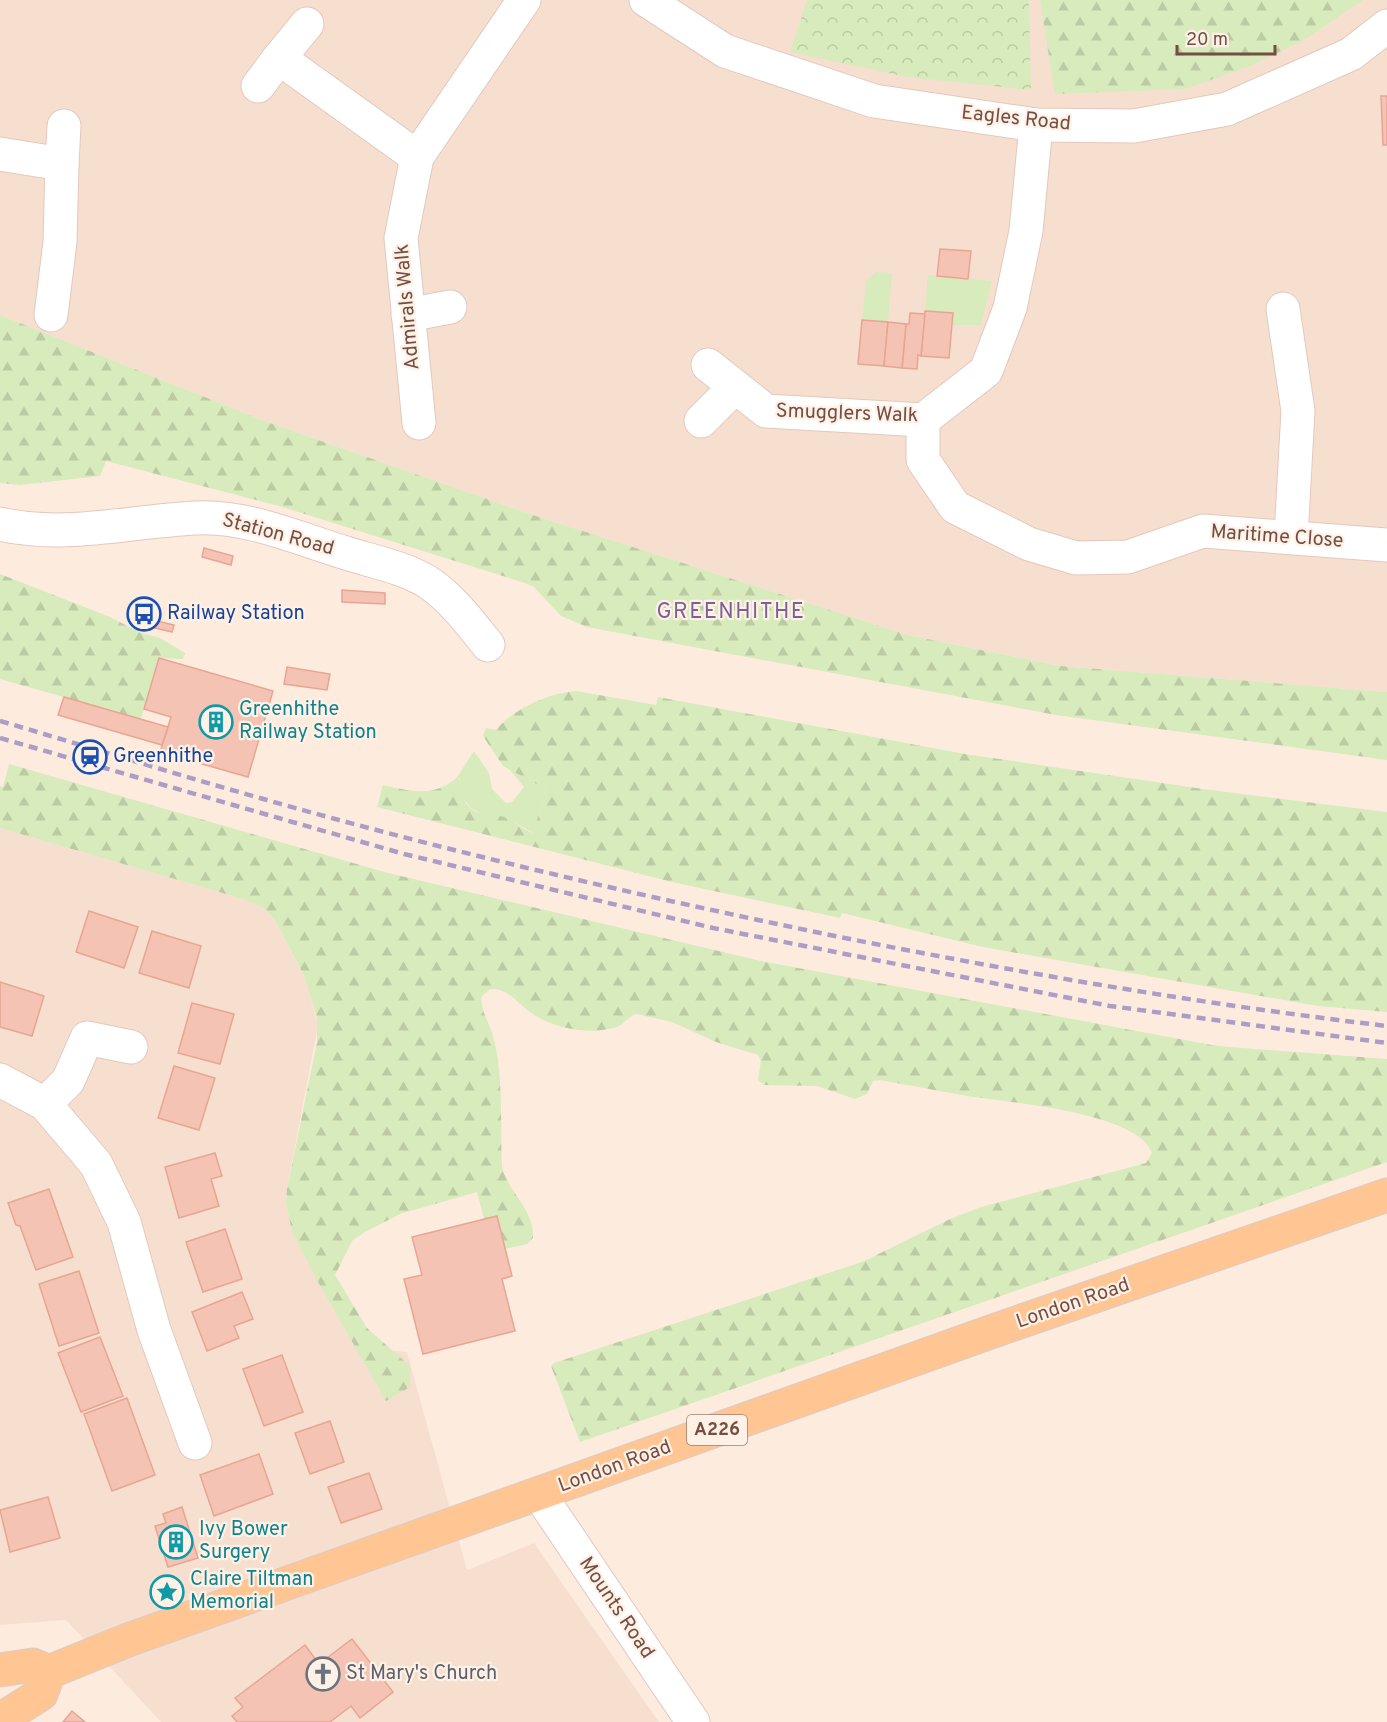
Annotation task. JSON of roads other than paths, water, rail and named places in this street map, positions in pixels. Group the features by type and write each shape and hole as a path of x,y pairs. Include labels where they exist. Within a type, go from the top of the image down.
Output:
{"main road":[{"name":"London Road","path":"49,1672 128,1640 999,1329 1387,1195"},
{"path":"0,1670 33,1665 49,1672 40,1694 0,1720"}],"street":[{"name":"Admirals Walk","path":"419,423 401,238 417,157 524,0"},
{"name":"Eagles Road","path":"646,0 725,51 863,98 1036,125 1134,126 1227,109 1351,54 1387,26"},
{"path":"258,86 308,24"},
{"path":"279,58 417,157"},
{"name":"Smugglers Walk","path":"708,365 766,411 923,420 987,371 1010,308 1026,231 1036,125"},
{"path":"51,315 60,242 64,126"},
{"path":"0,154 62,164"},
{"path":"408,315 450,307"},
{"path":"1283,309 1298,411 1291,537"},
{"path":"700,421 735,387"},
{"name":"Maritime Close","path":"923,420 923,460 955,507 1029,544 1076,558 1128,557 1203,531 1387,545"},
{"name":"Station Road","path":"0,524 26,528 89,530 186,518 214,517 234,521 397,569 430,584 448,598 488,645"},
{"path":"45,1104 68,1081 87,1038 131,1047"},
{"path":"0,1080 45,1104 96,1164 124,1222 154,1330 195,1443"},
{"name":"Mounts Road","path":"539,1494 693,1722"}],"railway":[{"path":"0,721 337,819 477,856 688,905 830,935 1038,974 1247,1008 1387,1026"},
{"path":"0,738 404,854 713,928 1110,1006 1387,1043"}],"place":[{"name":"Railway Station","path":"144,614"},
{"name":"Greenhithe Railway Station","path":"216,722"},
{"name":"Greenhithe","path":"90,757"},
{"name":"Ivy Bower Surgery","path":"176,1542"},
{"name":"Claire Tiltman Memorial","path":"167,1592"},
{"name":"St Mary's Church","path":"323,1674"}],"district":[{"name":"GREENHITHE","path":"731,612"}]}
